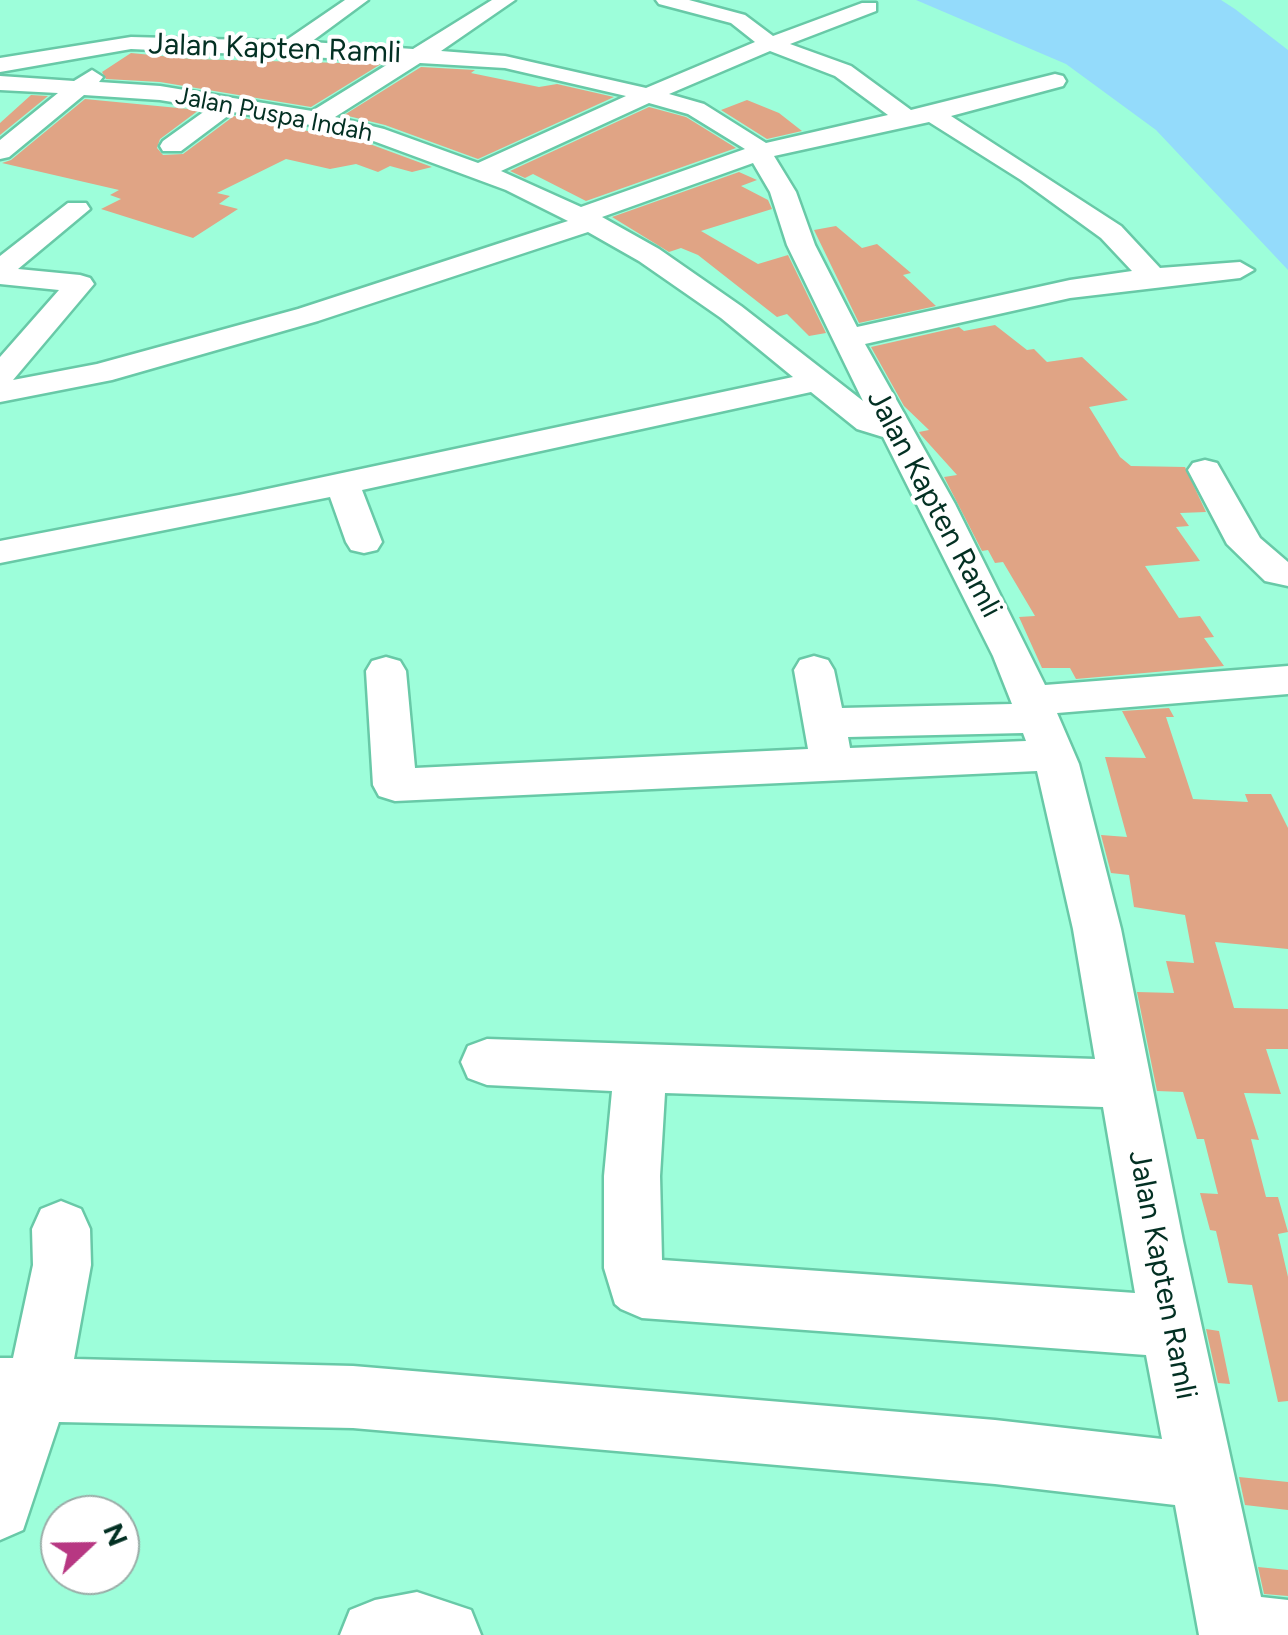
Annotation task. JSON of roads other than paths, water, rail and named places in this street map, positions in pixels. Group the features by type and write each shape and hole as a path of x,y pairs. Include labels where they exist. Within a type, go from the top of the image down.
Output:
{"street":[{"path":"290,47 358,0"},
{"path":"316,118 505,0"},
{"path":"666,0 738,18 770,44 843,70 906,118"},
{"path":"478,172 721,62 870,7"},
{"path":"0,152 132,43"},
{"name":"Jalan Kapten Ramli","path":"0,65 132,43 420,55 550,70 652,96 716,119 754,143 783,192 802,245 1042,725 1097,930 1202,1476 1251,1633"},
{"path":"0,392 101,373 324,310 586,219 757,153 933,115 965,102 1055,81"},
{"name":"Jalan Puspa Indah","path":"0,83 80,86 231,103 316,118 376,134 478,172 586,219 650,255 731,312 869,422 896,431"},
{"path":"172,146 231,103"},
{"path":"933,115 1112,232 1154,277"},
{"path":"0,273 78,209"},
{"path":"850,338 1028,296 1154,277 1240,270"},
{"path":"0,273 80,284 0,376"},
{"path":"0,552 343,484 816,381"},
{"path":"1204,470 1244,544 1278,573 1288,574"},
{"path":"343,484 364,542"},
{"path":"814,670 828,744"},
{"path":"386,671 395,784 1042,725 1288,680"},
{"path":"487,1062 1126,1084"},
{"path":"640,1069 632,1176 633,1268 638,1286 662,1292 1171,1326"},
{"path":"0,1507 19,1388 62,1265 61,1229"},
{"path":"19,1388 354,1397 995,1452 1202,1476"},
{"path":"375,1635 417,1626 446,1635"}],"water":[{"path":"916,0 1221,0 1235,9 1288,50 1288,270 1156,130 1066,64"}]}
